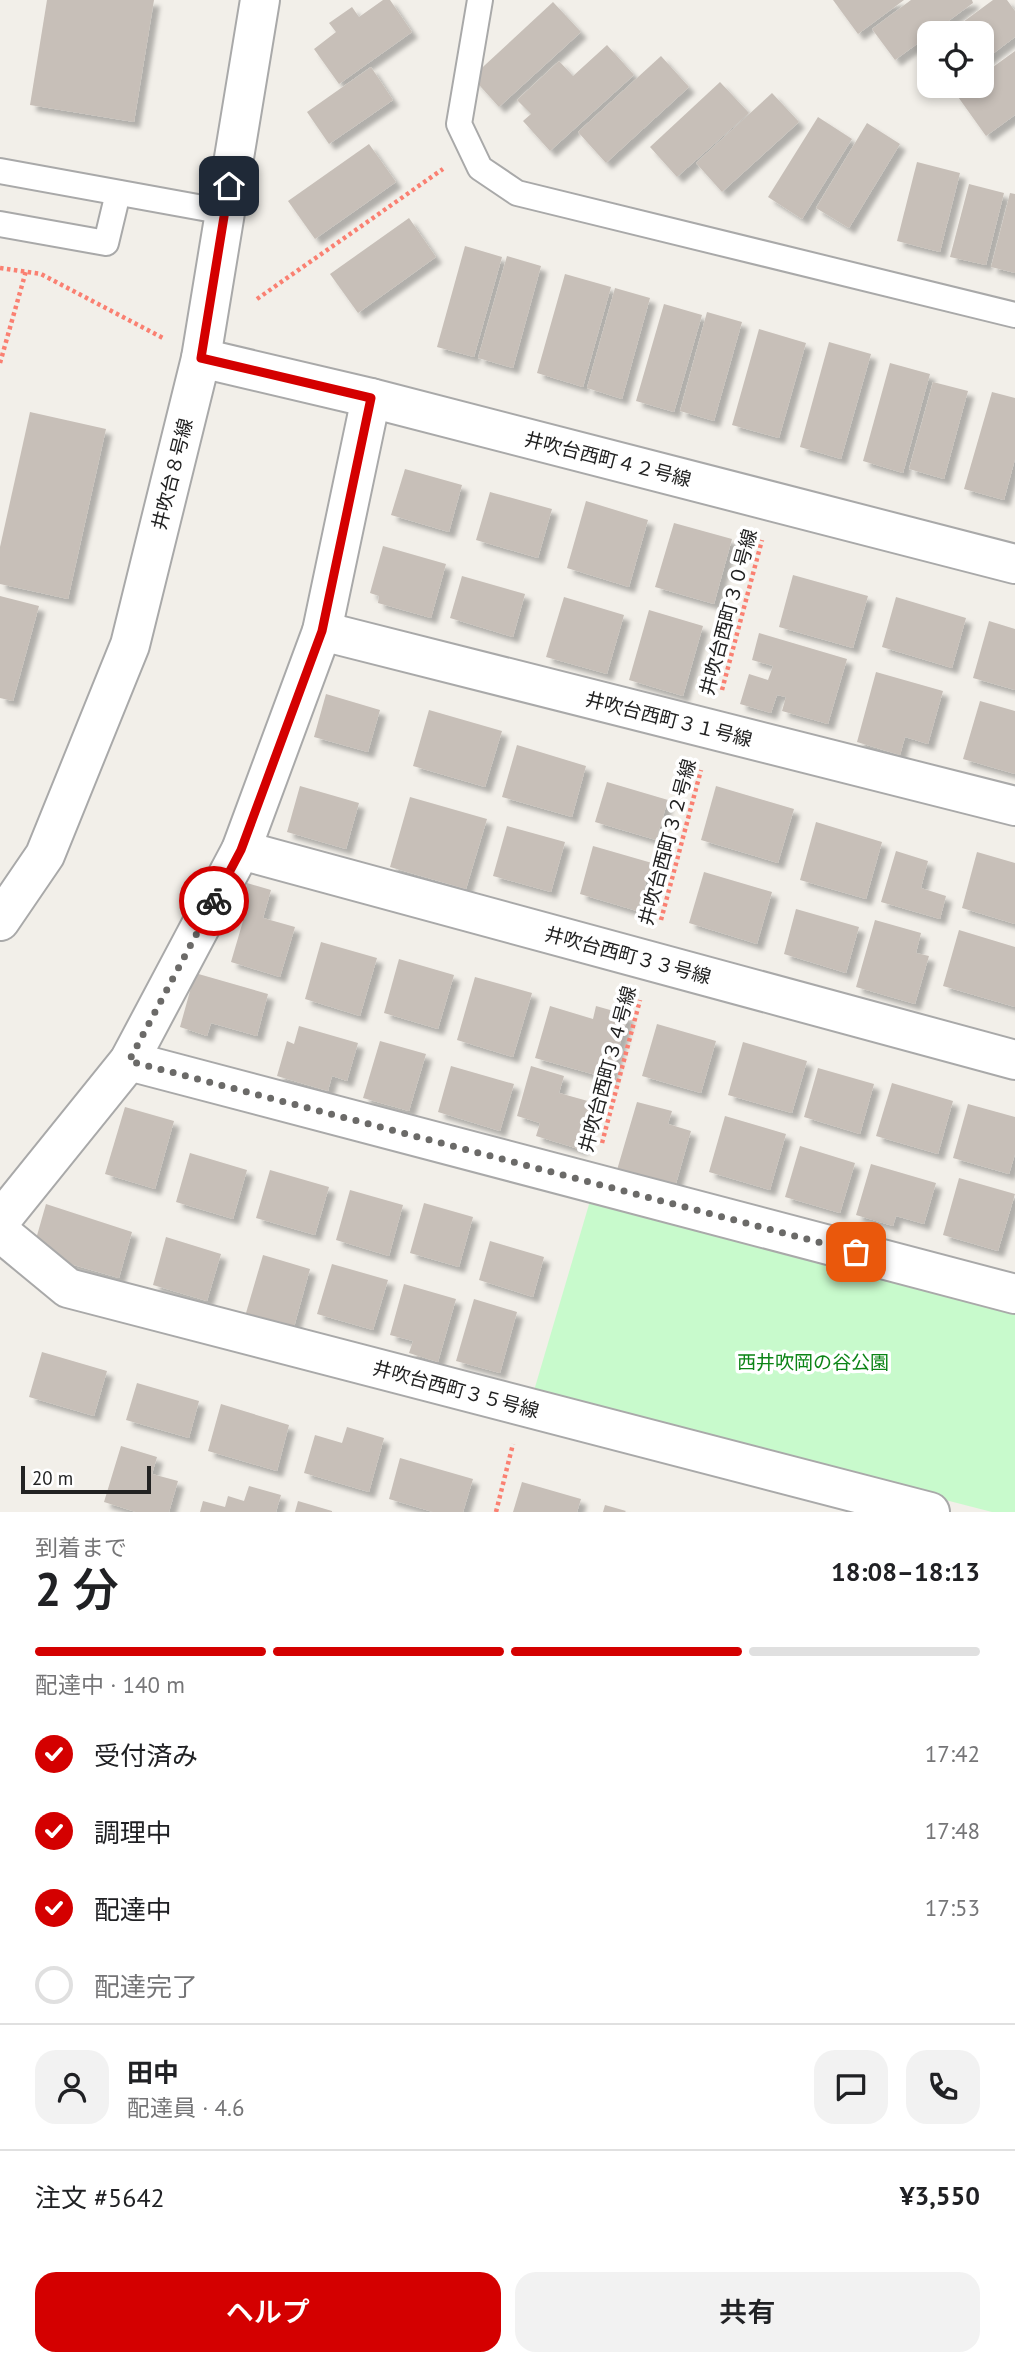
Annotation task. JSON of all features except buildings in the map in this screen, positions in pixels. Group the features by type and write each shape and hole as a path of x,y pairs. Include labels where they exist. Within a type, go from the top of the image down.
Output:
{"street":[{"name":"井吹台８号線","path":"0,921 45,855 130,645 201,358 260,0"},
{"name":"井吹台西町４２号線","path":"201,358 371,398 1015,564"},
{"path":"0,1221 129,1061 241,850 322,631 371,398"},
{"name":"井吹台西町３１号線","path":"322,631 1015,806"},
{"name":"井吹台西町３３号線","path":"241,850 1015,1060"},
{"path":"129,1061 1015,1294"},
{"name":"井吹台西町３５号線","path":"0,1233 68,1288 930,1512"}],"lane":[{"path":"480,0 460,124 481,168 517,193 1015,315"},
{"path":"0,171 225,212"},
{"path":"0,224 106,243 118,192"}],"path":[{"path":"257,299 472,149"},
{"path":"0,268 41,274 201,358"},
{"path":"0,363 26,271"},
{"name":"井吹台西町３０号線","path":"712,730 772,501"},
{"name":"井吹台西町３２号線","path":"650,961 712,730"},
{"name":"井吹台西町３４号線","path":"592,1183 650,961"},
{"path":"496,1512 523,1406"}],"green space":[{"name":"西井吹岡の谷公園","path":"590,1201 1015,1310 1015,1512 992,1512 533,1394"}],"way so far":[{"path":"214,901 129,1061 856,1252"}],"route":[{"path":"214,901 241,850 322,631 371,398 201,358 229,186"}]}
